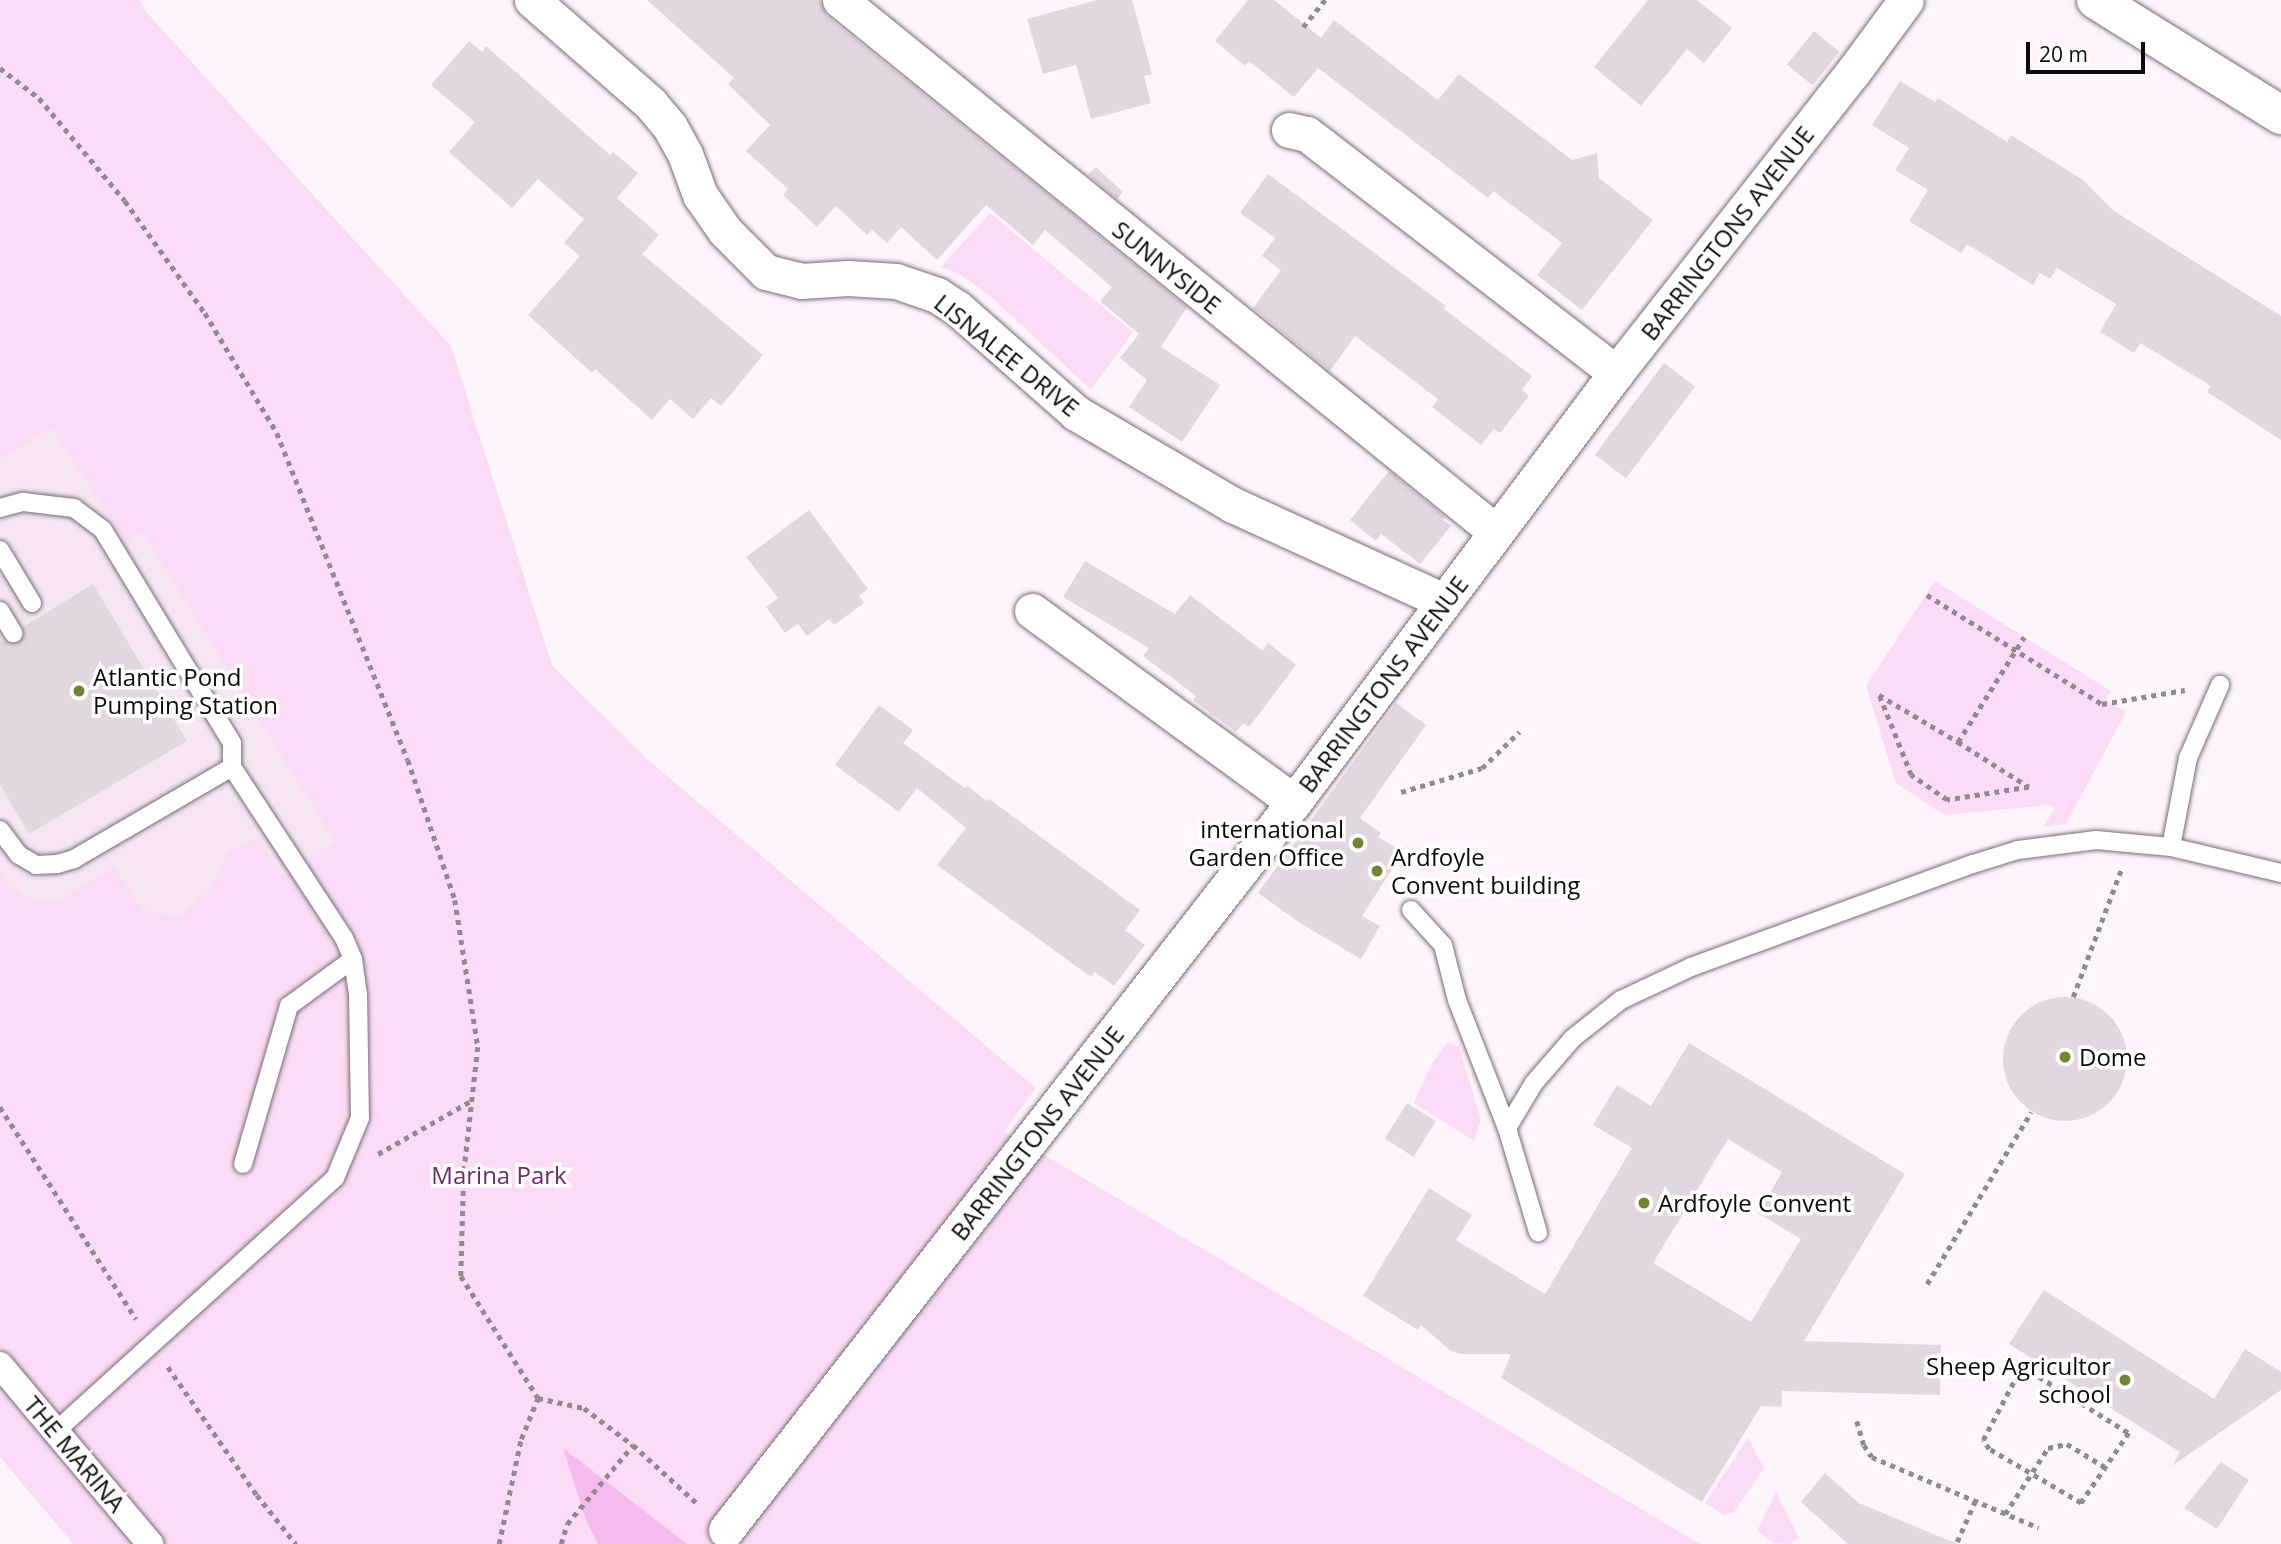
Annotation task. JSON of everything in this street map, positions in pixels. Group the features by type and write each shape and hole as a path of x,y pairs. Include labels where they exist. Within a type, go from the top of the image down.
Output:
{"street":[{"name":"LISNALEE DRIVE","path":"532,0 650,103 670,127 685,154 700,195 725,231 766,272 801,281 848,278 896,281 937,295 957,308 1076,413 1233,505 1444,601"},
{"name":"SUNNYSIDE","path":"840,0 1496,532"},
{"name":"BARRINGTONS AVENUE","path":"726,1530 987,1199 1294,802 1616,373 1853,72 1906,0"},
{"path":"2096,0 2281,115"},
{"path":"1289,130 1307,134 1616,373"},
{"path":"1032,611 1294,802"},
{"name":"THE MARINA","path":"0,1365 150,1544"}],"lane":[{"path":"0,508 23,502 74,508 103,530 232,743 232,768 344,938 353,959 358,993 360,1118 335,1178 56,1430"},
{"path":"0,550 32,603"},
{"path":"0,611 13,632"},
{"path":"2171,847 2188,758 2220,685"},
{"path":"0,830 19,855 36,865 57,864 74,859 232,768"},
{"path":"1507,1128 1534,1083 1573,1038 1621,1000 1654,982 1796,927 2018,850 2064,842 2132,843 2171,847 2281,873"},
{"path":"1411,910 1443,945 1457,1000 1507,1128 1538,1232"},
{"path":"243,1164 289,1006 353,959"}],"path":[{"path":"1303,27 1325,0"},
{"path":"0,68 39,98 125,201 205,313 276,433 408,760 455,900 478,1047 464,1171 461,1276 538,1398 584,1408 633,1445 726,1530"},
{"path":"1927,594 2102,704 2220,685"},
{"path":"1958,742 2024,637"},
{"path":"1880,695 1891,702 1958,742 2029,787 1947,800 1911,775 1880,695"},
{"path":"1401,792 1482,768 1520,732"},
{"path":"2073,997 2132,843"},
{"path":"335,1178 471,1101"},
{"path":"0,1107 151,1343 257,1495 296,1544"},
{"path":"1927,1284 2031,1112"},
{"path":"2022,1366 2129,1433 2081,1503 2032,1474 1989,1449 1983,1440 2022,1366"},
{"path":"499,1544 521,1439 538,1398"},
{"path":"1857,1421 1864,1445 1872,1457 2039,1528"},
{"path":"2005,1514 2048,1448 2067,1444 2105,1467"},
{"path":"561,1544 567,1524 633,1445"},
{"path":"1957,1542 1975,1501"}],"shaded area":[{"path":"55,392 335,842 54,1014 0,926 0,427"},
{"path":"563,1448 687,1544 598,1544 586,1520"}],"green space":[{"name":"Marina Park","path":"0,0 139,0 147,13 451,346 552,665 647,759 1036,1088 1004,1131 1700,1544 73,1544 0,1457 0,874 24,896 44,902 61,899 114,867 143,910 180,917 208,892 229,851 257,839 282,875 335,842 142,532 126,541 51,428 0,459"},
{"path":"990,213 1133,332 1091,390 990,296 961,275 941,267"},
{"path":"1935,581 2111,691 2106,700 2126,712 2066,824 2043,827 2055,808 2050,805 1944,815 1896,783 1866,686"},
{"path":"1448,1042 1459,1047 1481,1120 1474,1141 1414,1103 1430,1067"},
{"path":"1748,1438 1764,1468 1734,1512 1724,1515 1705,1503"},
{"path":"1776,1492 1799,1538 1790,1544 1773,1543 1757,1531"}],"building":[{"path":"647,0 820,0 827,16 1187,307 1161,347 1220,385 1182,442 1129,407 1147,380 1120,358 1139,334 1100,301 1112,287 1045,230 1033,245 986,205 937,260 901,227 887,243 872,230 867,235 836,206 817,227 783,195 788,189 746,151 770,125 728,84 734,78"},
{"path":"1097,0 1132,0 1152,74 1144,76 1151,103 1091,119 1076,65 1043,74 1027,19"},
{"path":"1248,0 1274,0 1321,38 1334,20 1438,100 1459,74 1572,160 1597,153 1599,178 1653,220 1582,310 1537,275 1562,243 1493,191 1488,198 1318,68 1294,97 1249,61 1245,66 1215,41"},
{"path":"1648,0 1697,0 1732,28 1704,63 1687,49 1641,106 1594,67"},
{"path":"1814,31 1840,52 1813,85 1787,64"},
{"path":"469,41 482,52 486,46 610,155 613,152 638,173 617,198 659,235 642,254 763,355 721,406 711,398 693,419 670,399 652,420 595,369 592,373 528,315 580,256 564,243 584,219 538,179 512,208 449,152 475,122 431,85"},
{"path":"1900,81 1935,102 1938,98 2007,142 2011,135 2083,180 2114,211 2281,316 2281,440 2207,392 2211,386 2140,343 2134,353 2100,332 2116,304 2057,268 2050,279 2040,273 2033,285 1967,244 1961,253 1909,221 1928,190 1895,170 1909,148 1872,125"},
{"path":"1096,167 1123,192 1117,199 1088,175"},
{"path":"1268,174 1446,306 1444,309 1532,376 1522,390 1529,396 1500,433 1494,429 1481,445 1432,407 1438,399 1355,336 1330,371 1253,308 1281,270 1262,256 1275,238 1240,213"},
{"path":"1664,363 1695,386 1626,478 1595,455"},
{"path":"1389,471 1446,517 1443,520 1451,526 1420,564 1381,534 1376,541 1350,520"},
{"path":"809,510 868,589 859,596 864,603 834,625 829,619 807,636 798,624 785,633 766,607 778,598 746,557"},
{"path":"1085,561 1175,614 1190,595 1263,651 1268,643 1296,665 1249,727 1243,723 1236,732 1193,700 1196,696 1143,656 1149,648 1063,597"},
{"name":"Atlantic Pond Pumping Station","path":"93,584 187,741 29,834 0,785 0,641 19,642 24,634 23,627"},
{"path":"1396,703 1426,725 1360,818 1381,833 1378,837 1403,852 1362,916 1380,926 1361,959 1300,923 1258,893"},
{"path":"879,705 913,730 903,743 965,788 967,786 987,801 989,799 1140,910 1125,930 1145,945 1114,986 1095,972 1091,977 937,865 966,828 917,788 899,812 835,765"},
{"name":"Dome","path":"2065,997 2089,1002 2109,1015 2122,1035 2127,1059 2122,1083 2109,1103 2089,1116 2065,1121 2041,1116 2021,1103 2008,1083 2003,1059 2008,1035 2021,1015 2041,1002"},
{"path":"1689,1043 1905,1174 1804,1341 1941,1345 1940,1395 1782,1391 1782,1407 1761,1406 1702,1502 1501,1378 1511,1354 1461,1354 1451,1351 1421,1325 1418,1330 1363,1296 1429,1188 1472,1215 1456,1240 1545,1294 1632,1148 1593,1125 1617,1085 1651,1106","holes":["1728,1139 1782,1172 1758,1213 1801,1239 1751,1322 1653,1263"]},
{"path":"1407,1103 1436,1121 1414,1157 1385,1139"},
{"name":"Sheep Agricultor school","path":"2044,1290 2214,1399 2245,1349 2281,1372 2281,1390 2172,1466 2180,1452 2009,1344"},
{"path":"2221,1462 2249,1480 2217,1529 2184,1508"},
{"path":"1825,1473 1859,1503 1957,1544 1848,1544 1801,1502"}],"place":[{"name":"Atlantic Pond Pumping Station","path":"79,691"},
{"name":"international Garden Office","path":"1358,843"},
{"name":"Ardfoyle Convent building","path":"1377,871"},
{"name":"Dome","path":"2065,1057"},
{"name":"Ardfoyle Convent","path":"1644,1203"},
{"name":"Sheep Agricultor school","path":"2125,1380"}]}
